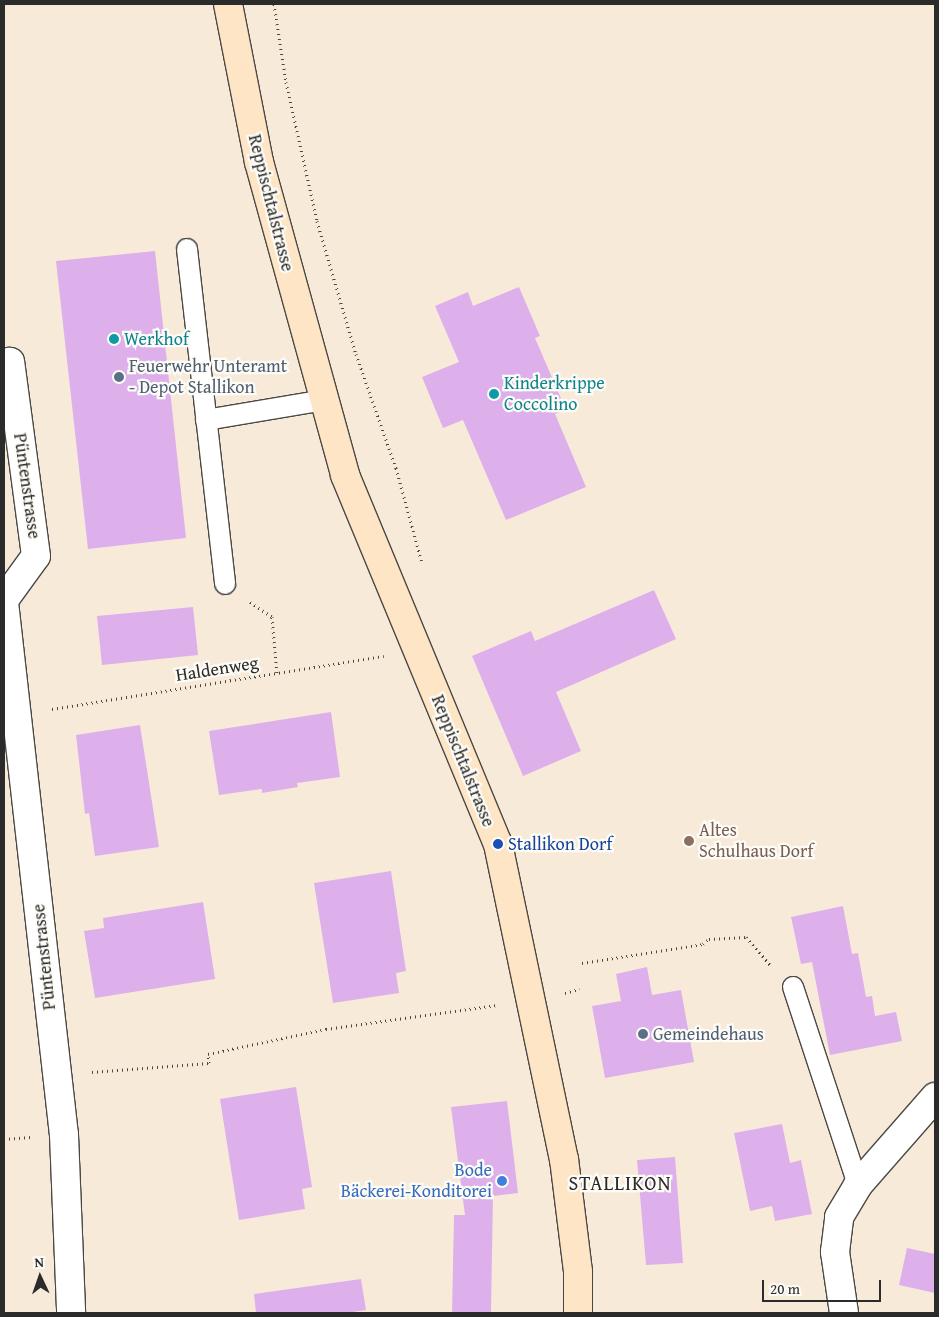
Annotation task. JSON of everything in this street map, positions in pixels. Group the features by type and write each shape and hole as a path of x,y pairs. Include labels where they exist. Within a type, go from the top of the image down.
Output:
{"main road":[{"name":"Reppischtalstrasse","path":"228,4 258,162 345,476 419,650 498,844 533,1000 564,1159 578,1272 578,1313"}],"street":[{"name":"Püntenstrasse","path":"10,362 36,556 4,601 64,1135 70,1313"},
{"path":"844,1313 835,1252 839,1217 858,1185 935,1097"}],"lane":[{"path":"187,249 225,584"},
{"path":"206,420 324,400"},
{"path":"793,987 858,1185"}],"path":[{"path":"274,4 286,82 317,221 356,354 396,468 423,565"},
{"path":"225,584 272,617 277,674"},
{"name":"Haldenweg","path":"18,714 419,650"},
{"path":"582,963 703,944 709,939 746,938 766,960"},
{"path":"57,1075 209,1063 208,1054 326,1029 533,1000 579,989"}],"building":[{"name":"Werkhof","path":"155,251 186,538 88,549 56,261"},
{"name":"Kinderkrippe Coccolino","path":"519,287 540,336 535,338 566,410 555,414 586,487 506,520 463,420 443,428 422,377 459,362 435,306 468,292 473,306"},
{"path":"654,590 676,639 556,692 581,751 523,776 472,656 531,631 535,641"},
{"path":"193,607 198,655 102,665 97,616"},
{"path":"331,712 340,777 297,783 298,787 262,793 262,789 219,795 209,731"},
{"path":"140,725 159,847 95,856 89,813 85,814 76,735"},
{"path":"391,871 406,971 396,973 399,993 333,1003 314,883"},
{"path":"203,902 215,979 95,998 84,931 104,928 103,918"},
{"path":"843,906 852,954 858,953 866,997 872,996 875,1016 896,1012 902,1041 830,1055 812,962 801,964 791,917"},
{"name":"Gemeindehaus","path":"647,967 652,995 681,990 694,1062 605,1078 592,1006 621,1001 616,974"},
{"path":"296,1087 312,1187 302,1189 305,1209 239,1220 220,1099"},
{"path":"507,1101 518,1193 493,1196 491,1313 452,1313 454,1215 465,1215 451,1107"},
{"path":"782,1124 790,1163 801,1160 812,1214 775,1221 772,1206 750,1211 734,1133"},
{"path":"675,1157 683,1263 646,1265 637,1160"},
{"path":"907,1248 935,1254 935,1293 899,1285"},
{"path":"361,1279 366,1310 346,1313 256,1313 254,1294"}],"place":[{"name":"Werkhof","path":"114,339"},
{"name":"Feuerwehr Unteramt - Depot Stallikon","path":"119,377"},
{"name":"Kinderkrippe Coccolino","path":"494,394"},
{"name":"Altes Schulhaus Dorf","path":"689,841"},
{"name":"Stallikon Dorf","path":"498,844"},
{"name":"Gemeindehaus","path":"643,1034"},
{"name":"Bode Bäckerei-Konditorei","path":"502,1181"}],"district":[{"name":"STALLIKON","path":"620,1182"}]}
